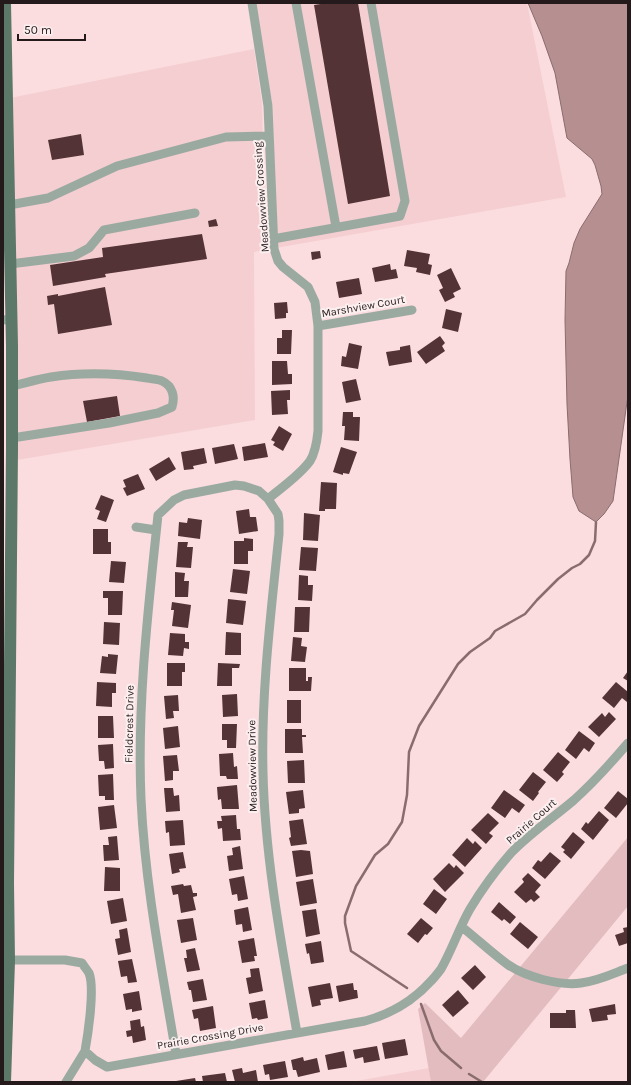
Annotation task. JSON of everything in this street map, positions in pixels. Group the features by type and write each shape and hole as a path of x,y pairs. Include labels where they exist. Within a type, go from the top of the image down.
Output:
{"main road":[{"path":"5,3 10,264 7,319 12,386 5,1082"}],"street":[{"name":"Meadowview Crossing","path":"252,3 266,92 274,249 278,261 282,267 308,287 315,302 318,326 318,431 316,445 310,460 296,476 268,499"},
{"path":"296,3 336,227"},
{"path":"273,238 400,216 405,201 371,3"},
{"path":"9,205 48,198 117,166 218,139 226,137 269,136"},
{"path":"10,264 74,256 89,248 104,230 195,213"},
{"name":"Marshview Court","path":"318,326 412,310"},
{"path":"12,386 51,377 81,374 131,376 162,381 169,387 174,398 172,407 158,414 12,438"},
{"name":"Fieldcrest Drive","path":"176,1054 147,876 141,799 141,692 144,646 158,515 174,500 189,493 235,485 244,486 259,491 268,499"},
{"name":"Meadowview Drive","path":"268,499 278,514 280,521 264,694 263,742 265,820 276,912 297,1033"},
{"path":"136,527 156,530"},
{"name":"Prairie Court","path":"462,927 470,909 482,889 512,853 537,829 589,786 612,763 628,743"},
{"path":"462,927 508,965 530,975 550,981 574,984 583,983 598,980 628,968"},
{"name":"Prairie Crossing Drive","path":"85,1051 95,1060 107,1067 365,1021 387,1014 400,1007 422,991 440,971 462,927"},
{"path":"6,960 65,960 82,963 89,973 91,984 89,1029 85,1051 66,1082"}],"shaded area":[{"path":"255,3 527,3 566,197 276,248 273,108"},
{"path":"528,3 628,3 628,395 613,501 596,522 579,511 573,497 567,404 565,320 566,271 574,243 580,229 602,194 601,186 592,159 567,138 555,73"},
{"path":"254,49 262,103 266,250 254,252 255,420 17,460 10,98"},
{"path":"628,837 628,906 483,1082 431,1082 418,1009 425,1003 461,1038"},
{"path":"429,1068 431,1082 351,1082"}],"building":[{"path":"327,3 358,3 390,196 348,204 314,5"},
{"path":"81,134 84,155 52,160 48,140"},
{"path":"216,219 218,226 209,227 208,221"},
{"path":"202,234 207,259 105,274 106,277 53,286 50,265 103,257 102,248"},
{"path":"407,250 430,254 428,264 432,265 430,275 416,272 417,268 404,266"},
{"path":"320,251 321,258 312,260 311,252"},
{"path":"390,264 391,270 396,269 398,278 375,282 372,268"},
{"path":"451,268 461,289 453,293 455,297 445,302 439,290 443,288 437,275"},
{"path":"359,278 362,294 339,298 336,282"},
{"path":"105,287 112,325 58,334 54,304 48,305 47,296 58,294 58,296"},
{"path":"287,302 288,313 286,313 286,318 275,319 274,303"},
{"path":"446,309 462,313 458,332 442,328"},
{"path":"282,330 292,330 291,354 277,354 277,338 282,338"},
{"path":"440,336 445,343 442,346 445,351 426,364 417,352"},
{"path":"349,343 362,346 358,369 341,366 342,356 346,357"},
{"path":"410,345 412,362 389,366 386,352 400,350 400,347"},
{"path":"272,361 287,361 288,374 292,374 292,384 272,385"},
{"path":"356,379 361,400 346,403 342,382"},
{"path":"290,390 290,400 287,400 288,414 272,415 271,391"},
{"path":"117,396 120,416 87,422 83,401"},
{"path":"343,412 353,412 353,417 360,417 359,441 344,440 345,426 342,426"},
{"path":"279,426 292,434 283,451 273,445 275,442 271,440"},
{"path":"265,443 268,457 244,461 242,447"},
{"path":"234,444 238,459 215,464 212,448"},
{"path":"341,447 357,452 349,474 343,473 343,475 333,472"},
{"path":"204,448 207,463 193,466 194,469 184,470 181,452"},
{"path":"169,457 176,469 156,481 149,469"},
{"path":"138,474 145,489 127,496 123,488 126,487 123,480"},
{"path":"321,482 337,483 336,509 325,509 325,511 319,511"},
{"path":"101,495 114,500 106,522 97,519 100,511 95,509"},
{"path":"249,509 250,517 256,517 258,531 239,534 236,511"},
{"path":"304,513 320,515 318,541 303,540"},
{"path":"188,518 202,520 200,539 178,536 179,522 187,523"},
{"path":"93,529 108,529 108,542 111,542 111,554 93,554"},
{"path":"244,538 253,539 253,551 248,551 248,564 234,564 234,541 244,541"},
{"path":"178,542 188,542 187,547 193,547 191,568 176,567"},
{"path":"301,547 318,548 316,571 299,570"},
{"path":"111,561 126,562 124,583 109,582"},
{"path":"233,569 250,571 247,594 230,592"},
{"path":"175,572 185,573 184,581 189,581 188,597 175,597"},
{"path":"299,575 308,576 308,585 313,585 312,601 298,600"},
{"path":"103,591 123,591 122,615 108,615 108,598 103,598"},
{"path":"228,599 246,601 243,625 226,623"},
{"path":"172,602 191,605 188,628 172,626 174,610 171,610"},
{"path":"295,607 310,607 309,632 294,632"},
{"path":"104,622 120,623 119,645 103,644"},
{"path":"226,632 241,633 241,655 225,655"},
{"path":"170,633 185,634 185,642 189,642 189,649 184,648 183,656 168,655"},
{"path":"293,637 302,638 301,646 307,647 305,662 291,661"},
{"path":"108,654 118,655 116,674 100,673 102,656 108,657"},
{"path":"167,663 185,663 185,672 182,672 182,686 167,686"},
{"path":"218,663 240,664 239,668 232,668 232,686 217,686"},
{"path":"289,668 306,668 306,681 308,681 308,677 312,677 311,691 289,691"},
{"path":"628,671 628,681 623,678"},
{"path":"97,682 116,683 116,693 112,693 112,707 96,706"},
{"path":"616,682 628,692 628,701 627,702 622,698 614,708 602,698"},
{"path":"237,694 238,716 223,717 222,695"},
{"path":"178,695 179,711 173,711 174,718 166,719 164,696"},
{"path":"287,700 301,700 301,723 287,723"},
{"path":"609,712 616,719 599,737 588,727 602,713 605,717"},
{"path":"98,716 113,716 114,738 98,738"},
{"path":"222,724 237,724 236,748 227,748 227,740 222,740"},
{"path":"178,726 180,747 165,749 163,728"},
{"path":"285,729 302,729 302,735 306,735 306,737 302,737 303,753 285,753"},
{"path":"579,731 595,743 589,752 584,748 576,759 565,750"},
{"path":"113,744 114,768 105,769 104,761 99,761 98,745"},
{"path":"558,752 570,762 562,772 564,774 557,782 543,770"},
{"path":"233,753 234,767 237,766 238,779 227,779 226,776 220,776 219,754"},
{"path":"177,755 179,771 173,771 173,780 165,781 163,756"},
{"path":"304,760 305,783 288,783 287,761"},
{"path":"533,772 546,782 533,801 519,790"},
{"path":"113,774 114,800 105,800 105,796 99,796 98,775"},
{"path":"237,785 239,809 222,809 221,799 218,800 217,787"},
{"path":"164,788 173,788 174,796 179,795 180,811 166,812"},
{"path":"303,790 305,808 299,809 299,813 289,814 286,792"},
{"path":"504,790 525,805 519,813 512,808 505,818 491,808"},
{"path":"618,791 628,799 628,803 616,818 604,808"},
{"path":"114,805 117,828 100,830 98,807"},
{"path":"599,811 609,820 593,840 581,829 586,822 588,824"},
{"path":"488,813 499,823 489,833 493,836 486,844 471,830"},
{"path":"236,815 237,829 240,829 241,840 223,841 222,828 218,829 217,821 222,821 221,816"},
{"path":"303,819 307,844 291,846 289,838 291,837 289,821"},
{"path":"183,820 185,845 170,846 169,832 166,833 165,821"},
{"path":"573,832 585,842 571,859 563,852 565,850 561,847"},
{"path":"117,836 119,860 104,861 103,845 109,845 108,837"},
{"path":"467,838 473,844 475,841 482,848 465,867 452,855"},
{"path":"240,846 243,869 229,871 227,856 233,855 232,848"},
{"path":"292,851 310,851 313,874 296,877"},
{"path":"183,852 186,868 179,869 180,872 172,874 169,854"},
{"path":"550,852 561,861 545,879 532,868 538,860 541,862"},
{"path":"449,863 454,868 456,865 464,873 445,892 433,879"},
{"path":"105,867 120,868 120,891 104,891"},
{"path":"528,873 541,885 535,892 540,897 534,902 531,899 526,903 514,892 524,882 522,879"},
{"path":"244,876 248,899 238,901 237,894 232,895 229,879"},
{"path":"313,879 317,903 300,906 296,882"},
{"path":"183,884 184,886 191,885 193,893 197,893 197,896 193,897 196,910 181,913 178,894 173,895 171,886"},
{"path":"434,889 447,899 436,914 423,904"},
{"path":"123,898 127,921 111,924 107,901"},
{"path":"499,902 516,917 510,924 504,919 502,921 491,912"},
{"path":"248,907 252,930 243,932 242,924 236,925 234,910"},
{"path":"316,909 320,934 306,937 302,911"},
{"path":"193,918 197,940 181,943 177,920"},
{"path":"421,918 433,928 427,935 425,934 418,943 407,934"},
{"path":"520,922 538,937 528,949 510,934"},
{"path":"628,927 628,943 619,946 615,935 624,932 623,928"},
{"path":"127,928 131,952 118,955 115,939 120,938 119,930"},
{"path":"254,938 257,956 254,956 255,961 242,963 238,941"},
{"path":"321,941 324,962 311,964 309,953 307,954 305,944"},
{"path":"195,948 200,970 187,972 184,958 187,958 186,950"},
{"path":"132,959 137,982 128,983 127,976 121,977 118,961"},
{"path":"475,965 486,977 473,990 461,978"},
{"path":"259,968 263,991 249,994 246,978 251,977 250,969"},
{"path":"203,979 207,1000 193,1002 191,990 189,990 187,982"},
{"path":"330,983 333,998 320,1000 321,1005 312,1007 308,987"},
{"path":"353,983 354,990 357,990 358,998 339,1002 336,986"},
{"path":"458,990 469,1003 453,1017 442,1005"},
{"path":"139,991 142,1010 132,1012 132,1009 126,1010 123,994"},
{"path":"265,1000 268,1018 258,1020 257,1018 252,1019 249,1003"},
{"path":"615,1004 616,1014 607,1015 608,1020 592,1022 589,1009"},
{"path":"213,1006 216,1028 200,1031 198,1018 194,1019 192,1010"},
{"path":"566,1010 575,1010 576,1028 550,1028 550,1013 566,1013"},
{"path":"140,1019 141,1027 144,1026 146,1040 133,1043 132,1036 127,1037 126,1031 131,1030 130,1021"},
{"path":"405,1039 408,1055 385,1059 382,1043"},
{"path":"377,1046 380,1060 364,1063 363,1057 355,1059 353,1050"},
{"path":"344,1051 347,1067 328,1070 325,1055"},
{"path":"303,1057 304,1061 317,1058 320,1072 298,1077 296,1070 293,1070 291,1060"},
{"path":"285,1061 288,1077 270,1080 269,1074 265,1075 263,1065"},
{"path":"242,1068 243,1073 256,1070 258,1082 235,1082 232,1070"},
{"path":"225,1073 227,1082 203,1082 202,1076"},
{"path":"195,1078 196,1082 176,1082 176,1081"}],"waterway":[{"path":"407,988 351,951 345,916 356,886 375,855 388,844 402,822 407,795 409,752 419,726 458,664 470,652 490,638 495,631 525,614 558,579 572,568 580,564 589,555 595,541 596,522"},
{"path":"421,1004 434,1040 441,1051 461,1068"},
{"path":"469,1074 482,1082"}]}
